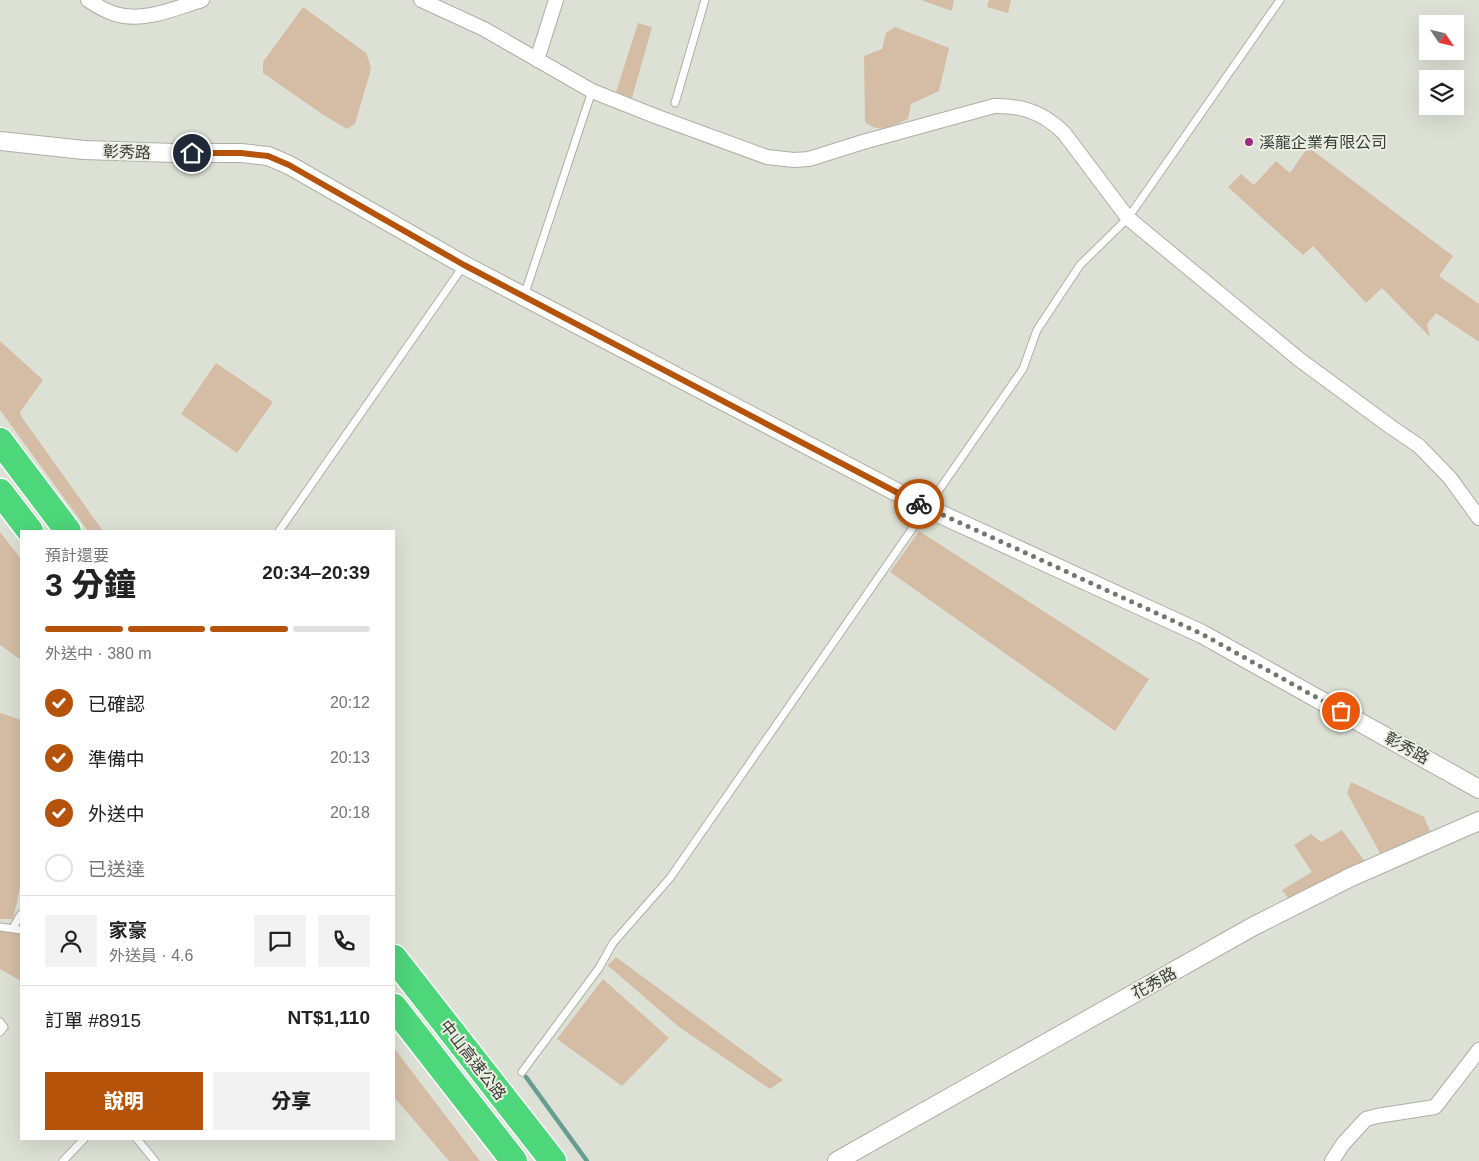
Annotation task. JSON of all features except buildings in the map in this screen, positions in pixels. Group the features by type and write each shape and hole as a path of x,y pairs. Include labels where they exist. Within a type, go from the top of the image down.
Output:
{"highway":[{"path":"0,441 67,530"},
{"path":"0,492 29,530"},
{"name":"中山高速公路","path":"395,959 553,1161"},
{"name":"中山高速公路","path":"395,1008 514,1161"}],"street":[{"path":"88,0 114,14 125,17 138,17 150,16 202,0"},
{"path":"421,0 484,29 592,91 756,154 779,160 809,159 983,108 1005,106 1027,109 1047,119 1064,133 1128,218 1300,360 1419,446 1450,478 1479,518"},
{"path":"537,60 556,0"},
{"name":"彰秀路","path":"0,141 84,150 241,153 268,156 289,165 464,265 927,508 1202,634 1479,789"},
{"name":"花秀路","path":"838,1161 1252,928 1352,877 1479,821"},
{"path":"1332,1161 1343,1144 1366,1119 1435,1107 1479,1050"}],"lane":[{"path":"675,103 705,0"},
{"path":"522,1072 599,968 613,943 670,878 927,508 1023,369 1037,330 1080,265 1128,218 1280,0"},
{"path":"524,296 592,91"},
{"path":"280,530 464,265"},
{"path":"13,928 20,916"},
{"path":"0,927 20,930"},
{"path":"0,1022 4,1027 0,1032"},
{"path":"63,1161 83,1140"},
{"path":"137,1140 155,1161"}],"shaded area":[{"path":"921,0 954,0 952,11"},
{"path":"989,0 1011,0 1008,13 987,7"},
{"path":"303,7 366,53 369,61 371,69 355,124 347,129 263,73 263,62"},
{"path":"638,23 652,27 632,98 616,92"},
{"path":"895,27 949,48 939,91 911,104 908,119 886,128 876,128 865,122 864,56 882,49 886,33"},
{"path":"1308,147 1453,256 1439,276 1479,304 1479,342 1436,313 1427,324 1430,337 1382,288 1366,303 1313,246 1303,255 1228,187 1241,174 1254,185 1276,161 1290,173"},
{"path":"0,341 43,380 20,412 21,416 102,530 87,530 0,410"},
{"path":"216,363 273,402 237,453 181,414"},
{"path":"919,531 1149,679 1115,731 890,572"},
{"path":"0,532 20,558 20,659 0,645"},
{"path":"0,713 20,720 20,888 13,919 0,919"},
{"path":"1351,782 1424,817 1430,831 1381,855 1347,793"},
{"path":"1342,830 1366,863 1291,902 1282,890 1312,872 1294,845 1311,834 1321,842"},
{"path":"0,930 20,930 20,980 0,969"},
{"path":"616,957 783,1080 770,1089 679,1027 607,966"},
{"path":"603,979 669,1038 622,1086 557,1039"},
{"path":"395,1049 480,1161 449,1161 395,1098"}],"waterway":[{"path":"526,1077 587,1161"}],"way so far":[{"path":"919,504 1202,634 1341,711"}],"place":[{"name":"溪龍企業有限公司","path":"1249,142"}],"route":[{"path":"192,153 241,153 268,156 289,165 464,265 919,504"}]}
